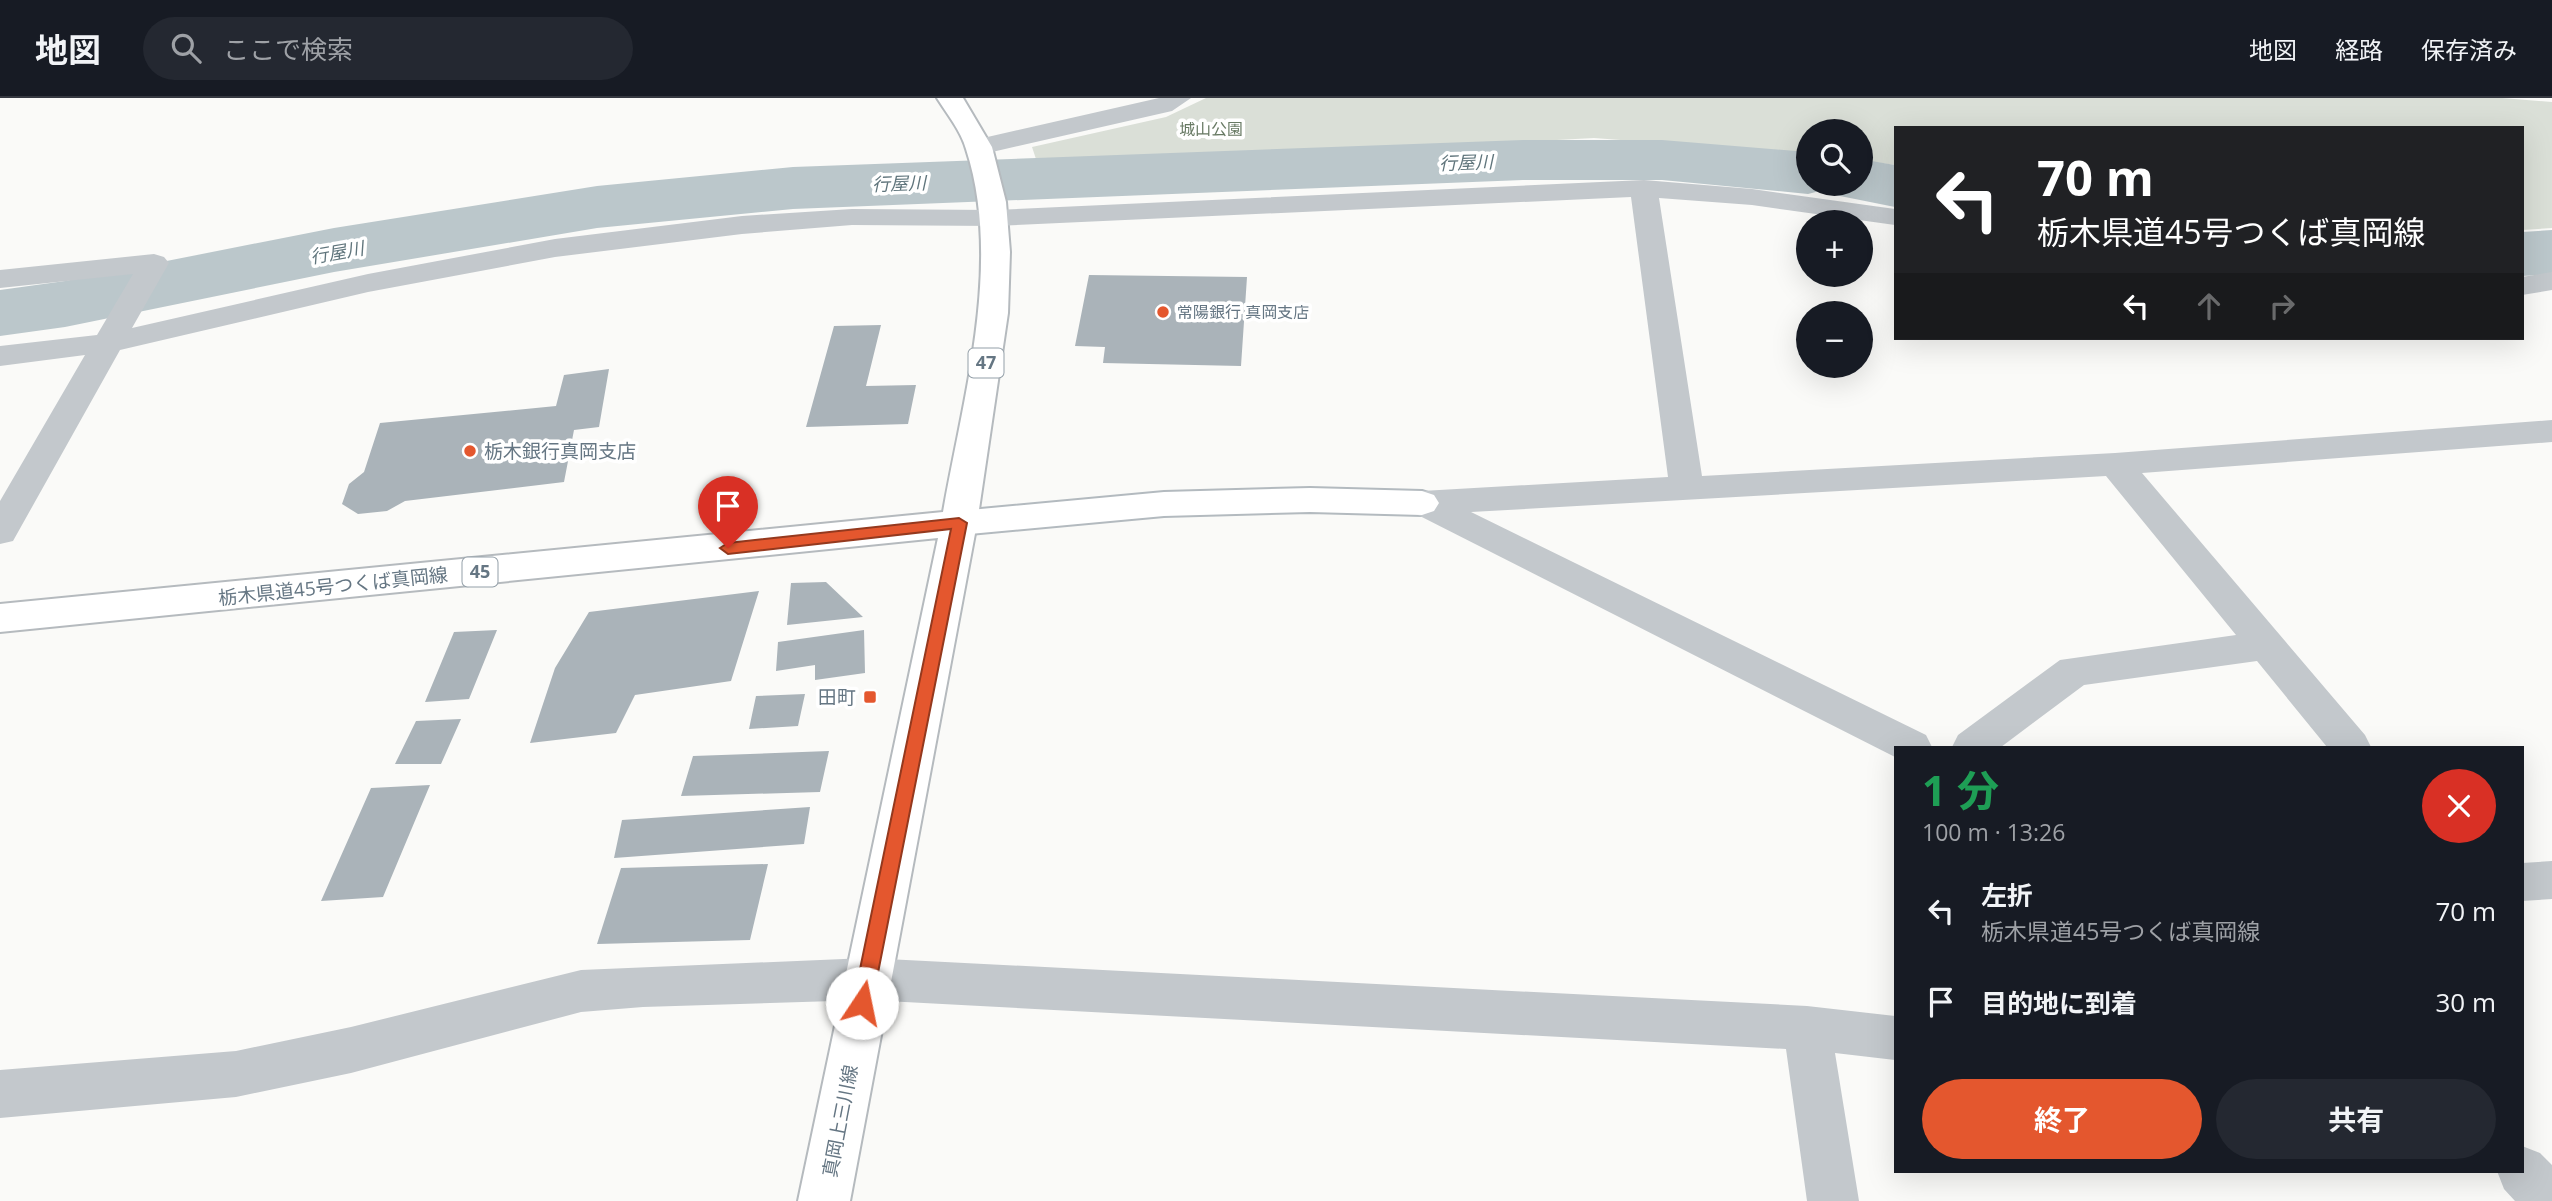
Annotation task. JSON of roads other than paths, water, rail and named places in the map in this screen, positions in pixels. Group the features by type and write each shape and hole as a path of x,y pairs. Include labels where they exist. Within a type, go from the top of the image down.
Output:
{"main road":[{"name":"真岡上三川線","path":"824,1201 959,523 993,313 996,281 993,210 982,157 950,98"},
{"name":"栃木県道45号つくば真岡線","path":"0,618 1164,504 1310,500 1422,503"}],"street":[{"path":"982,157 1163,106 1178,98"},
{"path":"1644,188 1686,486"},
{"path":"0,356 112,337 368,283 635,236 852,217 1644,188 1752,197 1894,217"},
{"path":"0,279 154,263 0,532"},
{"path":"2524,286 2552,281"},
{"path":"1422,503 2545,438"},
{"path":"2115,464 2350,746"},
{"path":"1422,503 1910,746"},
{"path":"1973,746 2074,671 2266,645"},
{"path":"2524,882 2552,880"},
{"path":"0,1094 236,1074 351,1050 581,991 643,986 867,979 1807,1028 1894,1038"},
{"path":"1807,1028 1833,1201"},
{"path":"2524,1173 2551,1201"}],"waterway":[{"name":"行屋川","path":"0,313 65,304 334,250 597,207 793,188 1523,160 1662,160 1796,172"},
{"name":"行屋川","path":"1873,182 1894,186"},
{"name":"行屋川","path":"2524,254 2552,252"}],"place":[{"name":"常陽銀行 真岡支店","path":"1163,312"},
{"name":"栃木銀行真岡支店","path":"470,451"},
{"name":"田町","path":"870,697"}],"park label":[{"name":"城山公園","path":"1211,129"}]}
